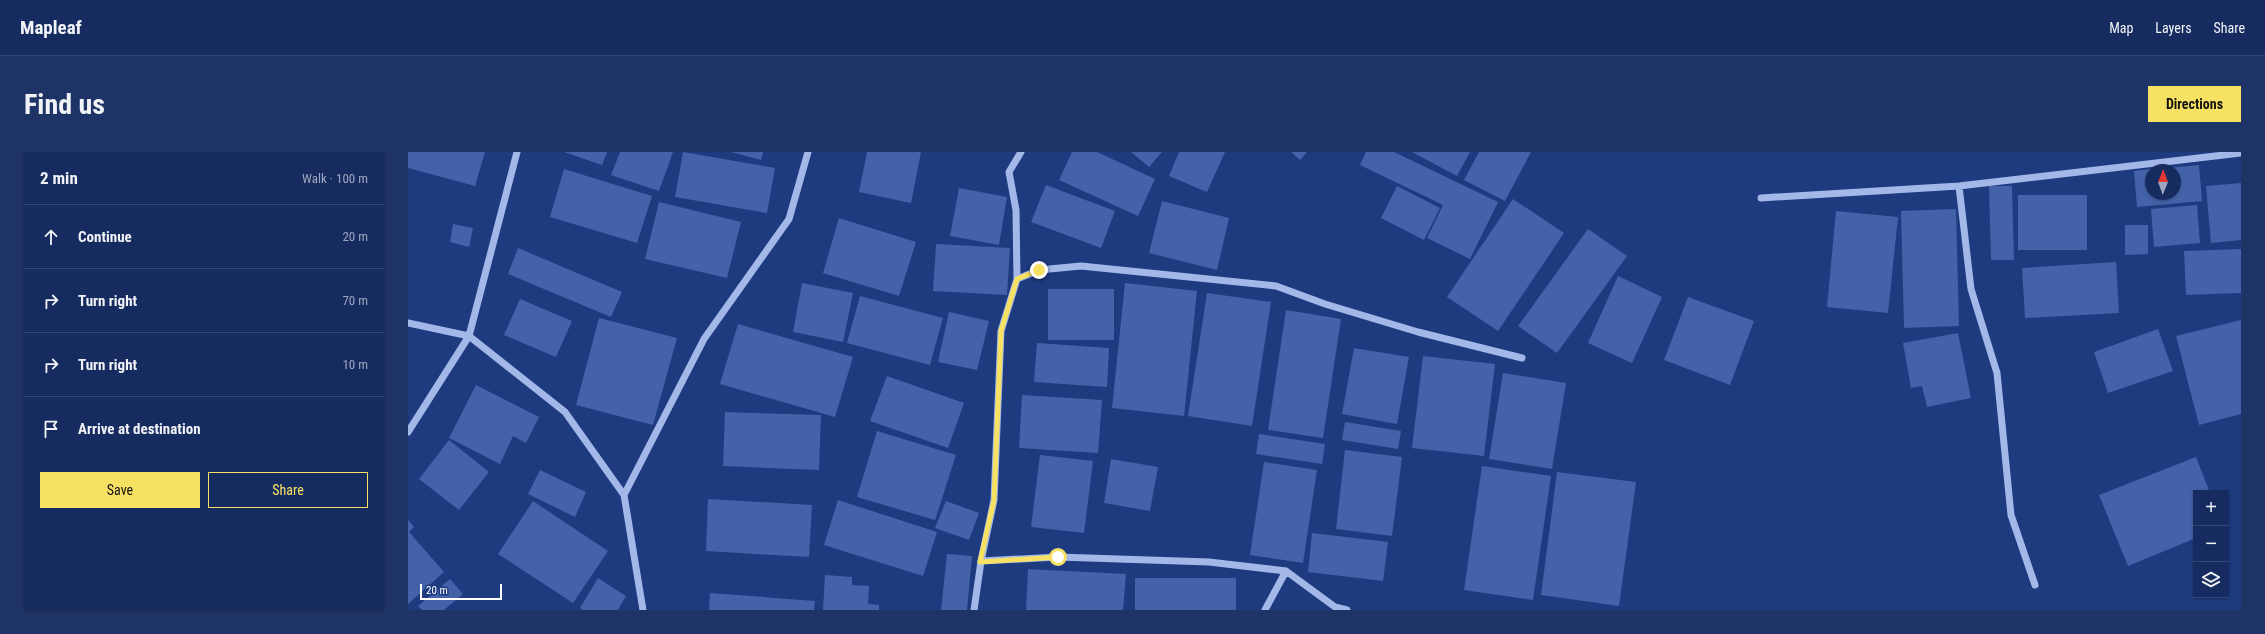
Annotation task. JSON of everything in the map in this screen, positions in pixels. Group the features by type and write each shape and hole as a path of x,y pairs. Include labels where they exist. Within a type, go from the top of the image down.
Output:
{"street":[{"path":"408,432 469,336 517,152"},
{"path":"624,495 704,339 789,219 808,152"},
{"path":"974,610 980,562 994,500 1001,331 1017,279 1016,210 1009,172 1022,152"},
{"path":"1761,198 1958,186 2241,154"},
{"path":"1958,186 1971,289 1996,373 2011,515 2035,585"},
{"path":"1017,279 1039,270 1081,266 1276,286 1333,306 1418,332 1522,358"},
{"path":"408,323 469,336 565,412 624,495 643,610"},
{"path":"980,562 1066,557 1209,562 1286,571 1335,607 1347,610"},
{"path":"1265,610 1286,571"}],"building":[{"path":"408,152 485,152 475,186 408,168"},
{"path":"564,152 607,152 602,165"},
{"path":"620,152 673,152 659,191 611,175"},
{"path":"683,152 775,168 767,213 675,197"},
{"path":"731,152 763,152 761,160"},
{"path":"867,152 921,152 911,203 859,192"},
{"path":"1072,152 1097,152 1155,179 1138,216 1059,180"},
{"path":"1131,152 1162,152 1149,167"},
{"path":"1179,152 1225,152 1207,192 1169,176"},
{"path":"1291,152 1307,152 1300,160"},
{"path":"1366,152 1394,152 1498,202 1470,259 1427,238 1443,205 1360,165"},
{"path":"1412,152 1470,152 1457,176"},
{"path":"1479,152 1531,152 1505,201 1464,180"},
{"path":"2199,165 2202,201 2137,207 2134,171 2145,170 2145,200 2181,200 2181,167"},
{"path":"564,169 652,196 637,243 550,217"},
{"path":"2241,183 2241,240 2211,243 2206,186"},
{"path":"1046,185 1115,211 1101,248 1031,222"},
{"path":"1397,186 1440,208 1424,240 1381,218"},
{"path":"1989,186 2012,186 2014,260 1991,260"},
{"path":"959,188 1007,197 999,245 950,236"},
{"path":"2018,195 2087,195 2087,250 2018,250"},
{"path":"1513,199 1564,233 1498,331 1447,297"},
{"path":"1162,201 1229,218 1217,270 1149,253"},
{"path":"659,202 741,222 727,278 645,259"},
{"path":"2197,205 2200,243 2154,247 2151,209"},
{"path":"1956,209 1959,326 1904,328 1901,211"},
{"path":"1836,211 1898,217 1888,313 1827,307"},
{"path":"839,218 916,242 899,296 823,273"},
{"path":"453,224 473,228 469,247 450,242"},
{"path":"2125,225 2148,225 2148,254 2125,255"},
{"path":"1588,229 1627,256 1557,353 1518,326"},
{"path":"936,244 1010,248 1007,295 933,291"},
{"path":"518,248 622,292 611,317 508,274"},
{"path":"2241,249 2241,293 2186,295 2184,251"},
{"path":"2116,262 2119,313 2025,318 2022,268"},
{"path":"1618,276 1662,297 1632,363 1588,343"},
{"path":"802,283 853,293 843,342 793,332"},
{"path":"1125,283 1197,291 1184,416 1112,408"},
{"path":"1048,289 1114,289 1114,340 1048,340"},
{"path":"1207,293 1271,302 1252,426 1188,416"},
{"path":"860,296 943,318 930,365 847,343"},
{"path":"1688,297 1754,321 1730,385 1664,360"},
{"path":"520,299 572,321 556,357 504,335"},
{"path":"1286,310 1341,319 1323,438 1268,430"},
{"path":"949,312 989,321 977,370 938,362"},
{"path":"599,318 677,338 653,425 576,405"},
{"path":"2241,320 2241,414 2199,425 2176,336"},
{"path":"738,324 853,357 835,417 720,384"},
{"path":"2158,329 2173,371 2108,393 2094,352"},
{"path":"1958,333 1971,398 1927,407 1922,386 1911,388 1903,343"},
{"path":"1037,343 1109,348 1107,387 1034,382"},
{"path":"1354,348 1409,357 1397,424 1342,414"},
{"path":"1423,356 1495,364 1484,456 1412,448"},
{"path":"1503,373 1566,383 1552,469 1489,459"},
{"path":"887,376 964,403 948,448 870,421"},
{"path":"476,385 539,417 526,443 513,436 500,464 449,438"},
{"path":"1022,395 1102,400 1098,453 1019,448"},
{"path":"725,412 821,415 819,470 723,466"},
{"path":"1345,422 1401,431 1398,449 1342,440"},
{"path":"877,431 956,455 935,520 857,497"},
{"path":"1259,434 1325,444 1322,464 1256,454"},
{"path":"449,440 489,472 459,510 419,479"},
{"path":"1345,450 1402,457 1392,536 1336,529"},
{"path":"1040,455 1093,461 1084,533 1031,527"},
{"path":"2196,457 2209,490 2193,490 2193,539 2128,566 2099,495"},
{"path":"1111,459 1158,467 1150,511 1104,503"},
{"path":"1264,462 1317,470 1303,563 1250,555"},
{"path":"1482,466 1551,476 1533,600 1464,590"},
{"path":"540,470 586,492 575,517 528,494"},
{"path":"1557,472 1636,482 1619,606 1541,595"},
{"path":"708,499 812,505 809,557 706,551"},
{"path":"838,500 937,532 923,576 824,545"},
{"path":"533,501 608,551 573,603 498,554"},
{"path":"946,501 979,513 969,540 935,528"},
{"path":"408,520 414,527 409,532 444,572 408,604"},
{"path":"1312,533 1388,542 1383,581 1308,572"},
{"path":"947,554 972,556 967,610 941,610"},
{"path":"1028,569 1126,574 1123,610 1026,610"},
{"path":"825,575 852,577 852,585 869,586 868,604 879,605 879,610 823,610"},
{"path":"598,578 626,596 618,610 583,610 580,608"},
{"path":"1135,578 1236,578 1236,610 1135,610"},
{"path":"450,579 463,594 444,610 422,610 418,606"},
{"path":"710,593 815,601 814,610 709,610"}],"route":[{"path":"1039,270 1017,279 1001,331 994,500 980,562 1058,557"}]}
